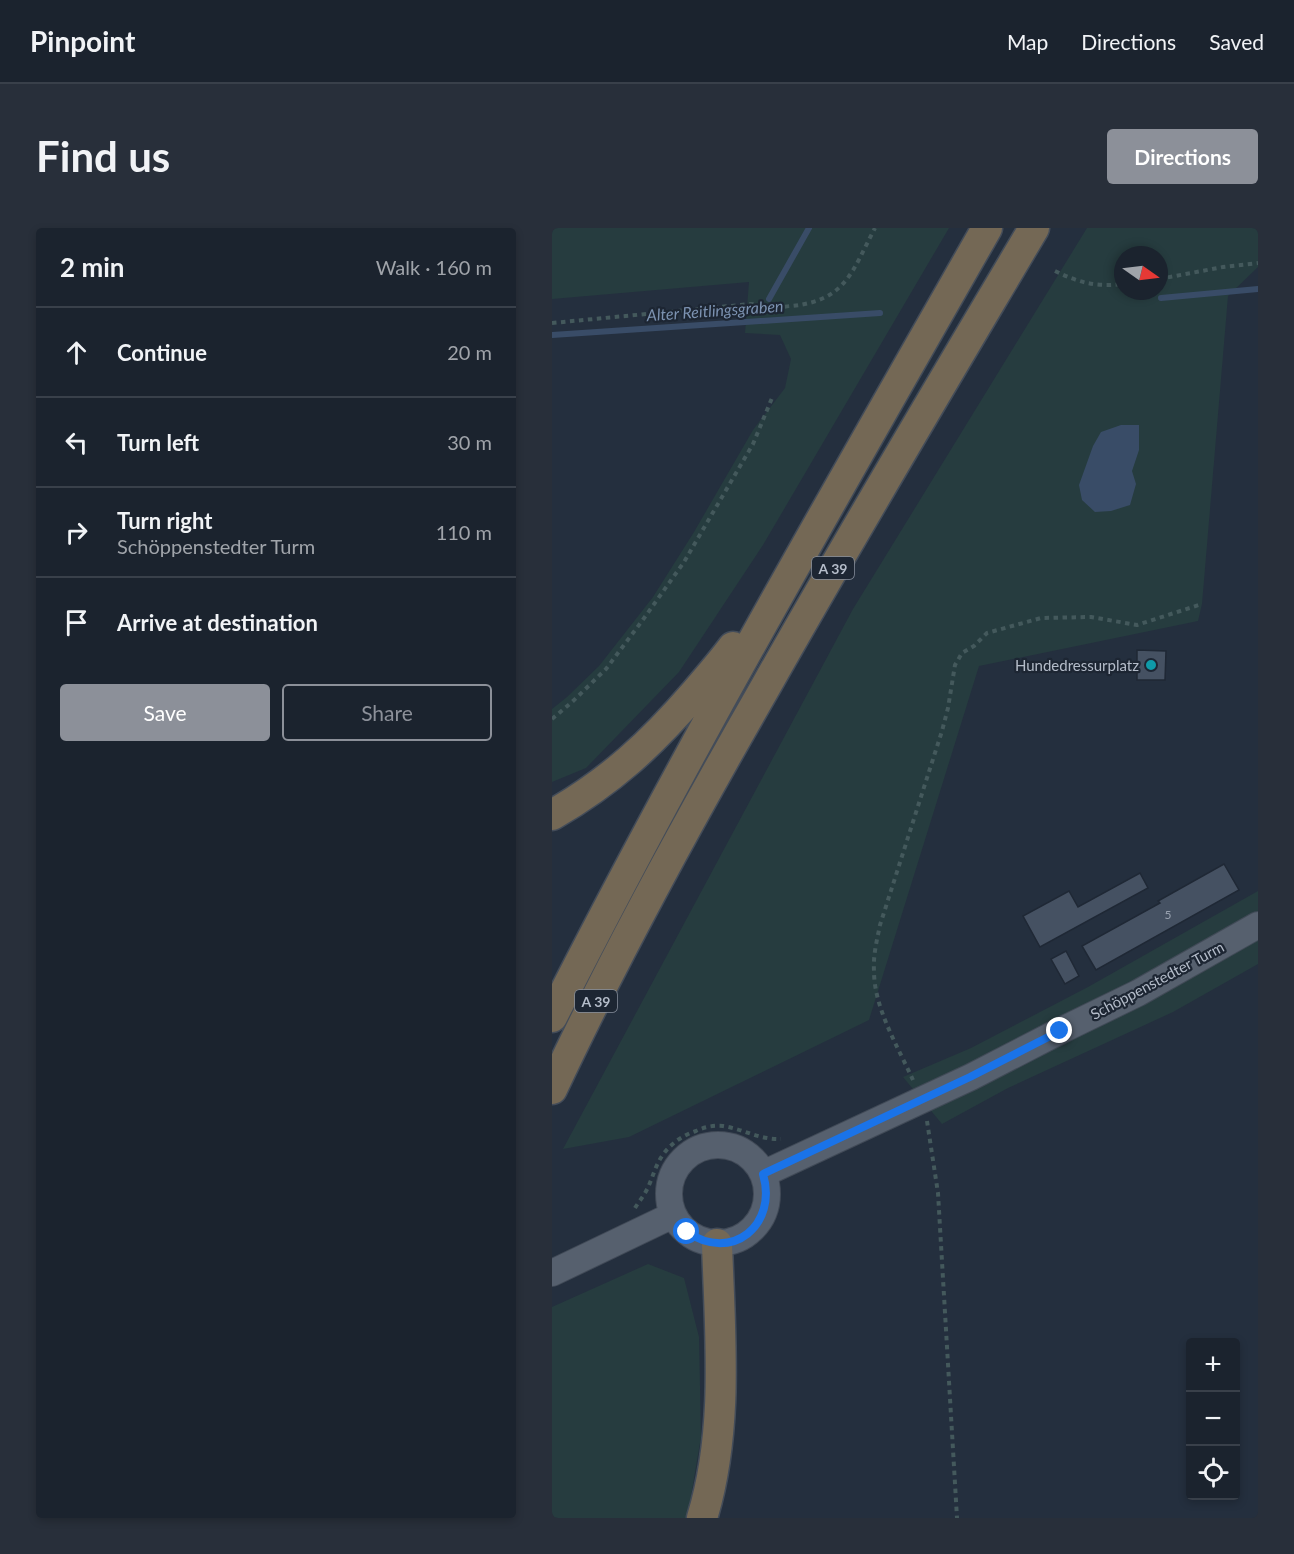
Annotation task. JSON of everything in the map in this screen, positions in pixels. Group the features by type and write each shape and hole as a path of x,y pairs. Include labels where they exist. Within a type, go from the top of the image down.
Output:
{"highway":[{"name":"A 39","path":"552,1017 685,762 987,228"},
{"name":"A 39","path":"552,1089 640,913 701,800 840,555 1034,228"},
{"path":"552,815 615,774 666,726 723,660 808,542"},
{"path":"702,1518 716,1462 719,1431 717,1244"}],"main road":[{"name":"Schöppenstedter Turm","path":"763,1174 922,1100 1138,993 1258,925"},
{"path":"726,1145 738,1149 752,1159 763,1174 767,1195 762,1216 756,1226 738,1239 717,1244 696,1239 679,1225 673,1215 669,1198 670,1180 675,1169 692,1152 703,1147 726,1145"},
{"path":"552,1274 673,1215"}],"path":[{"path":"552,323 751,304 773,308 804,304 832,294 842,286 875,228"},
{"path":"1168,277 1258,263"},
{"path":"1055,271 1086,284 1114,285"},
{"path":"552,719 606,669 684,562 753,444 772,398"},
{"path":"957,1518 939,1193 922,1100 879,1004 874,972 874,952 880,925 942,731 955,664 962,653 974,646 987,633 1041,618 1092,617 1137,625 1202,604"},
{"path":"635,1208 645,1194 658,1161 679,1139 693,1132 706,1127 720,1126 774,1139"}],"green space":[{"path":"552,228 949,228 763,545 679,672 586,768 552,782 552,709 599,666 653,597 753,430 785,388 791,359 780,335 745,333 749,282 552,299"},
{"path":"1087,228 1258,228 1258,267 1228,296 1202,604 1198,621 979,666 869,1020 629,1137 563,1149 853,609"},
{"path":"1258,891 1258,964 1173,1012 1008,1088 942,1124 903,1077 971,1048 1088,987"},
{"path":"648,1264 684,1278 699,1337 701,1437 688,1514 686,1518 552,1518 552,1307"}],"water":[{"path":"1121,425 1139,425 1139,450 1132,471 1136,484 1130,505 1111,511 1095,512 1082,500 1079,485 1093,446 1101,432"}],"building":[{"name":"Hundedressurplatz","path":"1137,650 1166,651 1165,680 1137,680"},
{"path":"1224,864 1239,890 1096,970 1082,946"},
{"path":"1140,873 1148,888 1040,947 1023,916 1069,891 1078,907"},
{"path":"1066,951 1079,976 1065,984 1051,959"}],"waterway":[{"path":"769,299 809,228"},
{"name":"Alter Reitlingsgraben","path":"1168,297 1258,289"},
{"name":"Alter Reitlingsgraben","path":"552,335 880,313"}],"place":[{"name":"Hundedressurplatz","path":"1151,665"}],"route":[{"path":"687,1232 696,1239 717,1244 738,1239 756,1226 766,1206 766,1184 763,1174 970,1077 1060,1031"}]}
